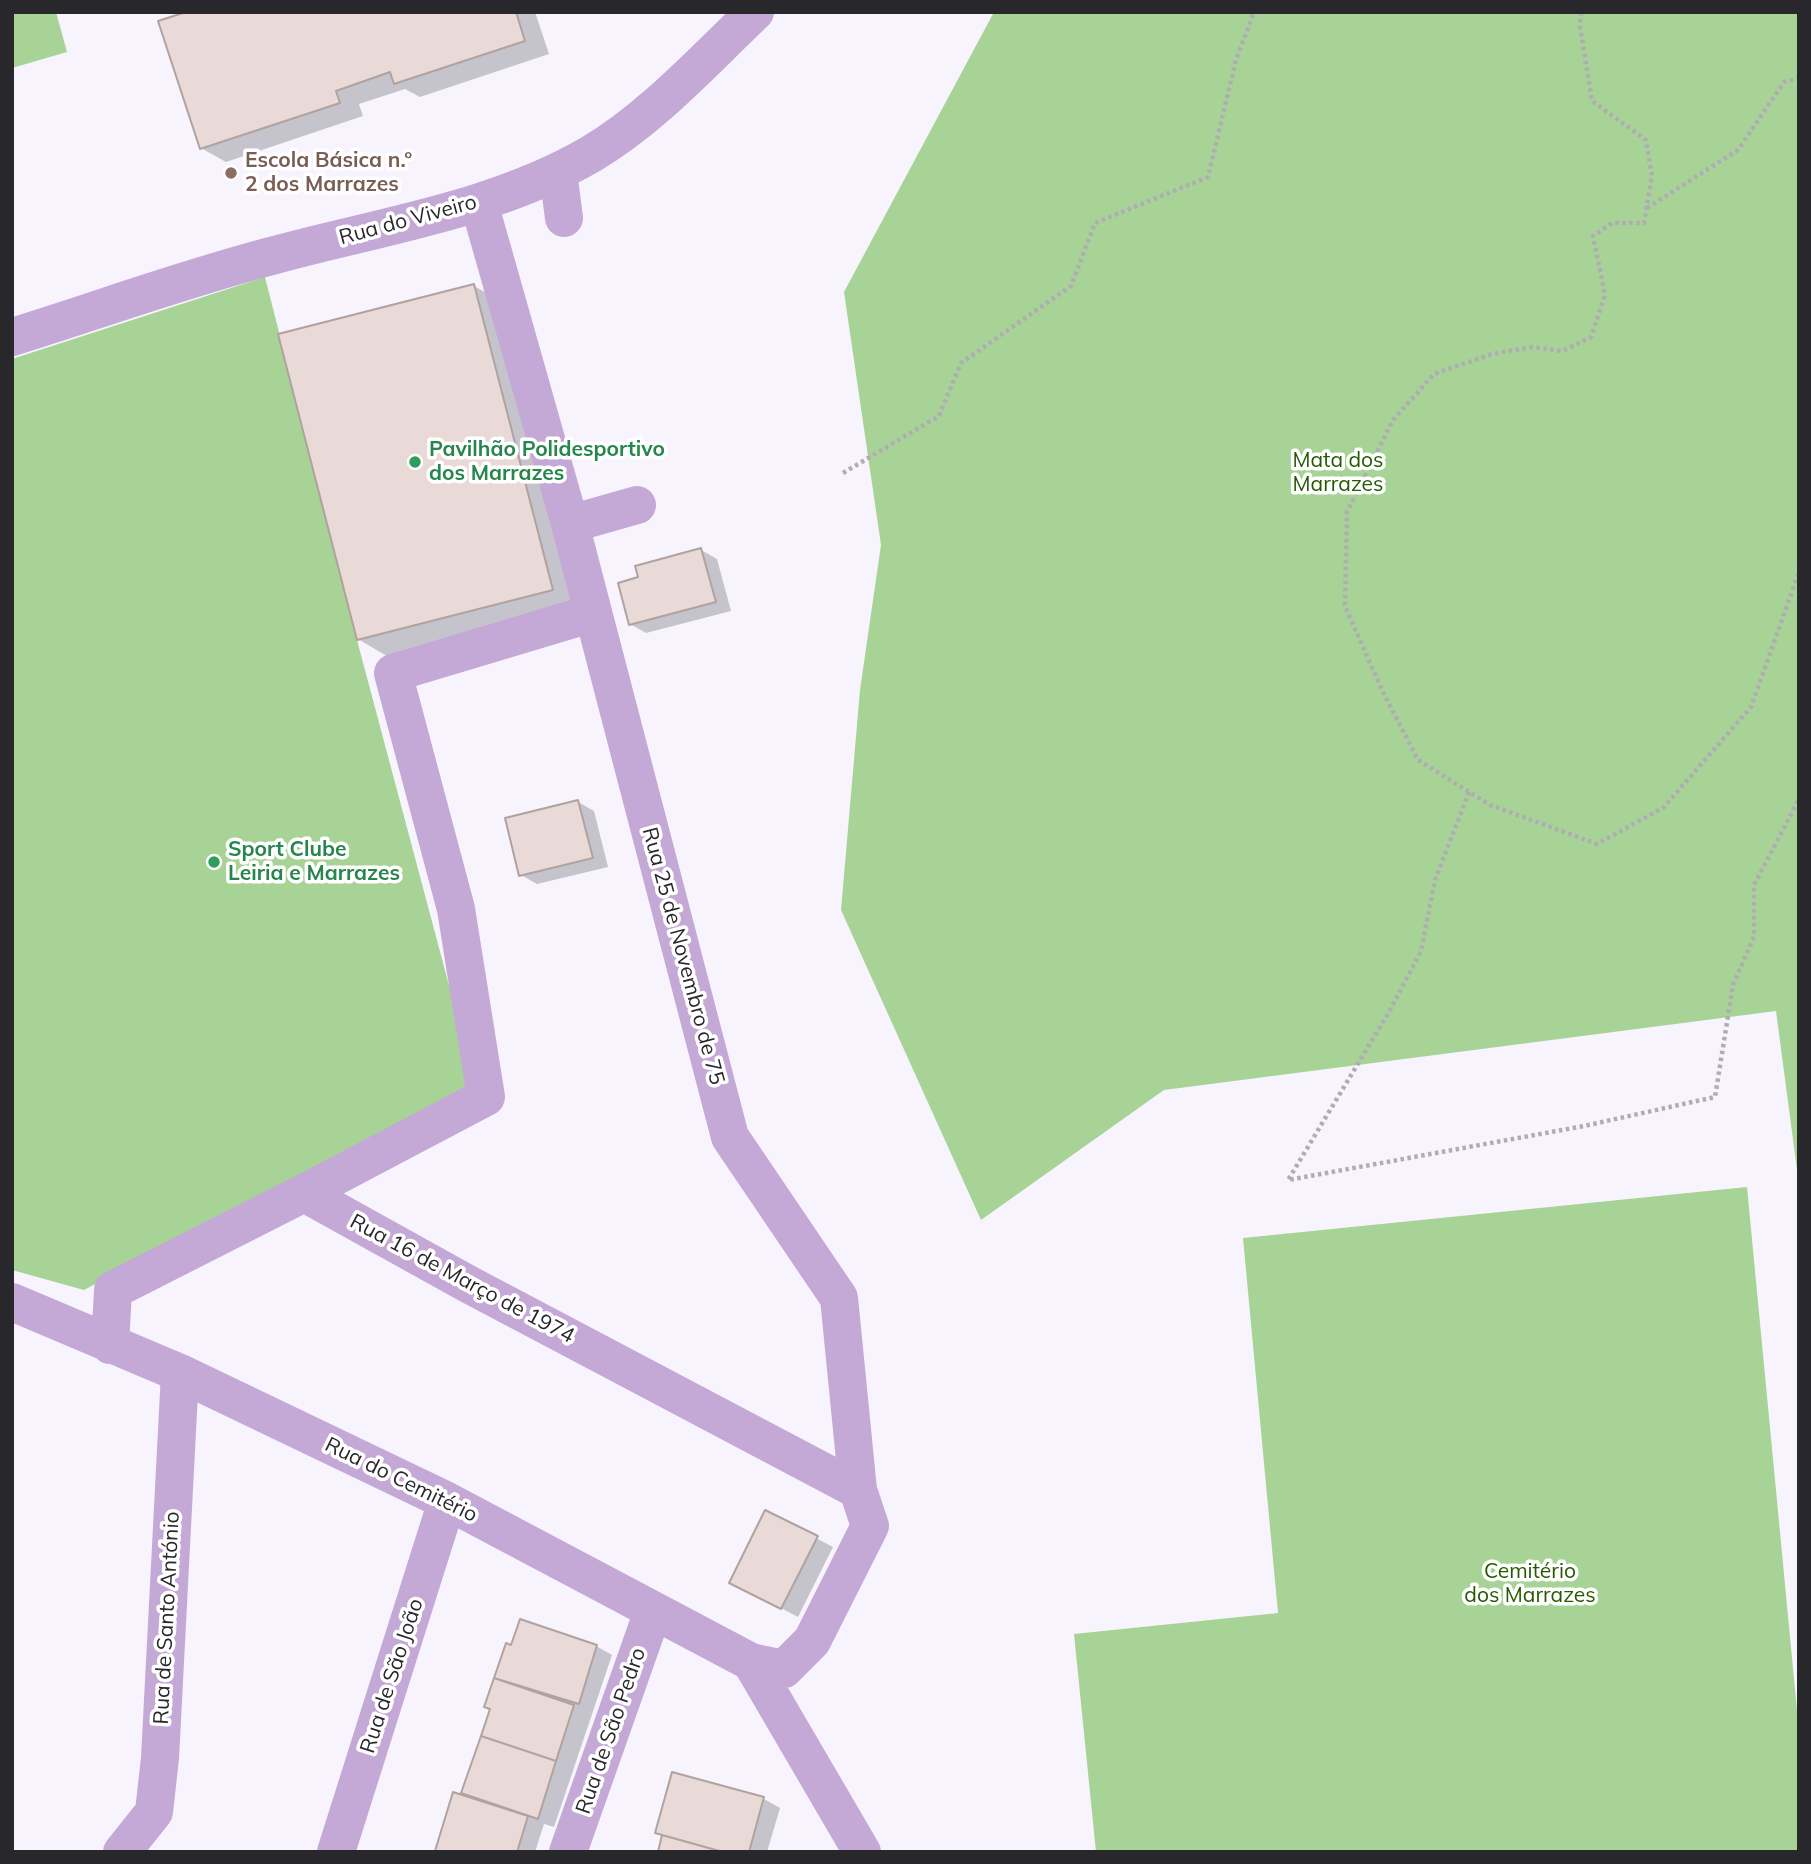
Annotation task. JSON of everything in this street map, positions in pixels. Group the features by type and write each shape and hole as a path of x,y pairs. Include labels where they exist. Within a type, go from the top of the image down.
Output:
{"street":[{"name":"Rua do Viveiro","path":"12,337 272,255 479,203 558,172 594,152 661,101 755,12"},
{"path":"558,172 564,218"},
{"name":"Rua 25 de Novembro de 75","path":"479,203 570,524 730,1137 839,1298 858,1490 870,1526 812,1641 767,1665"},
{"path":"570,524 636,505"},
{"path":"110,1345 113,1290 304,1194 486,1097 456,909 393,673 593,613"},
{"name":"Rua 16 de Março de 1974","path":"304,1194 858,1490"},
{"name":"Rua do Cemitério","path":"12,1302 180,1373 447,1501 653,1611 767,1665"},
{"name":"Rua de Santo António","path":"122,1852 153,1812 160,1758 180,1373"},
{"name":"Rua de São João","path":"336,1852 447,1501"},
{"name":"Rua de São Pedro","path":"568,1852 653,1611"},
{"path":"767,1665 862,1852"}],"path":[{"path":"843,473 939,416 961,363 1071,286 1095,223 1208,177 1236,60 1254,12"},
{"path":"1581,12 1580,26 1592,101 1646,140 1652,176 1644,223 1612,223 1593,236 1605,295 1591,337 1563,351 1533,348 1506,352 1434,374 1393,420 1347,512 1345,606 1371,666 1418,760 1490,805 1597,844 1663,808 1751,707 1799,572"},
{"path":"1646,209 1738,150 1784,82 1799,78"},
{"path":"1469,792 1435,880 1421,951 1389,1012 1288,1180 1584,1126 1715,1097 1733,985 1754,937 1754,885 1799,799"}],"green space":[{"path":"12,12 56,12 67,52 12,68"},
{"name":"Mata dos Marrazes","path":"994,12 1799,12 1799,1185 1776,1011 1164,1090 981,1220 841,910 860,690 881,545 844,292"},
{"name":"Sport Clube Leiria e Marrazes","path":"265,277 357,640 475,1083 84,1290 12,1270 12,359"},
{"name":"Cemitério dos Marrazes","path":"1747,1187 1799,1731 1799,1852 1096,1852 1074,1634 1278,1613 1243,1238"}],"building":[{"path":"186,12 516,12 525,41 394,84 390,72 336,91 340,103 200,149 158,21"},
{"name":"Pavilhão Polidesportivo dos Marrazes","path":"474,284 553,590 357,640 278,334"},
{"path":"701,548 716,602 629,625 618,583 638,577 635,566"},
{"path":"578,800 593,858 519,876 505,818"},
{"path":"765,1510 818,1536 781,1609 729,1583"},
{"path":"520,1619 597,1645 579,1704 494,1678 506,1643 511,1645"},
{"path":"494,1678 574,1705 556,1761 481,1736 490,1709 484,1707"},
{"path":"481,1736 556,1761 538,1819 461,1793"},
{"path":"672,1772 764,1797 749,1852 723,1852 655,1833"},
{"path":"453,1792 528,1816 517,1852 435,1851"},
{"path":"662,1835 723,1852 658,1852"}],"place":[{"name":"Escola Básica n.º 2 dos Marrazes","path":"231,173"},
{"name":"Pavilhão Polidesportivo dos Marrazes","path":"415,462"},
{"name":"Sport Clube Leiria e Marrazes","path":"214,862"}]}
